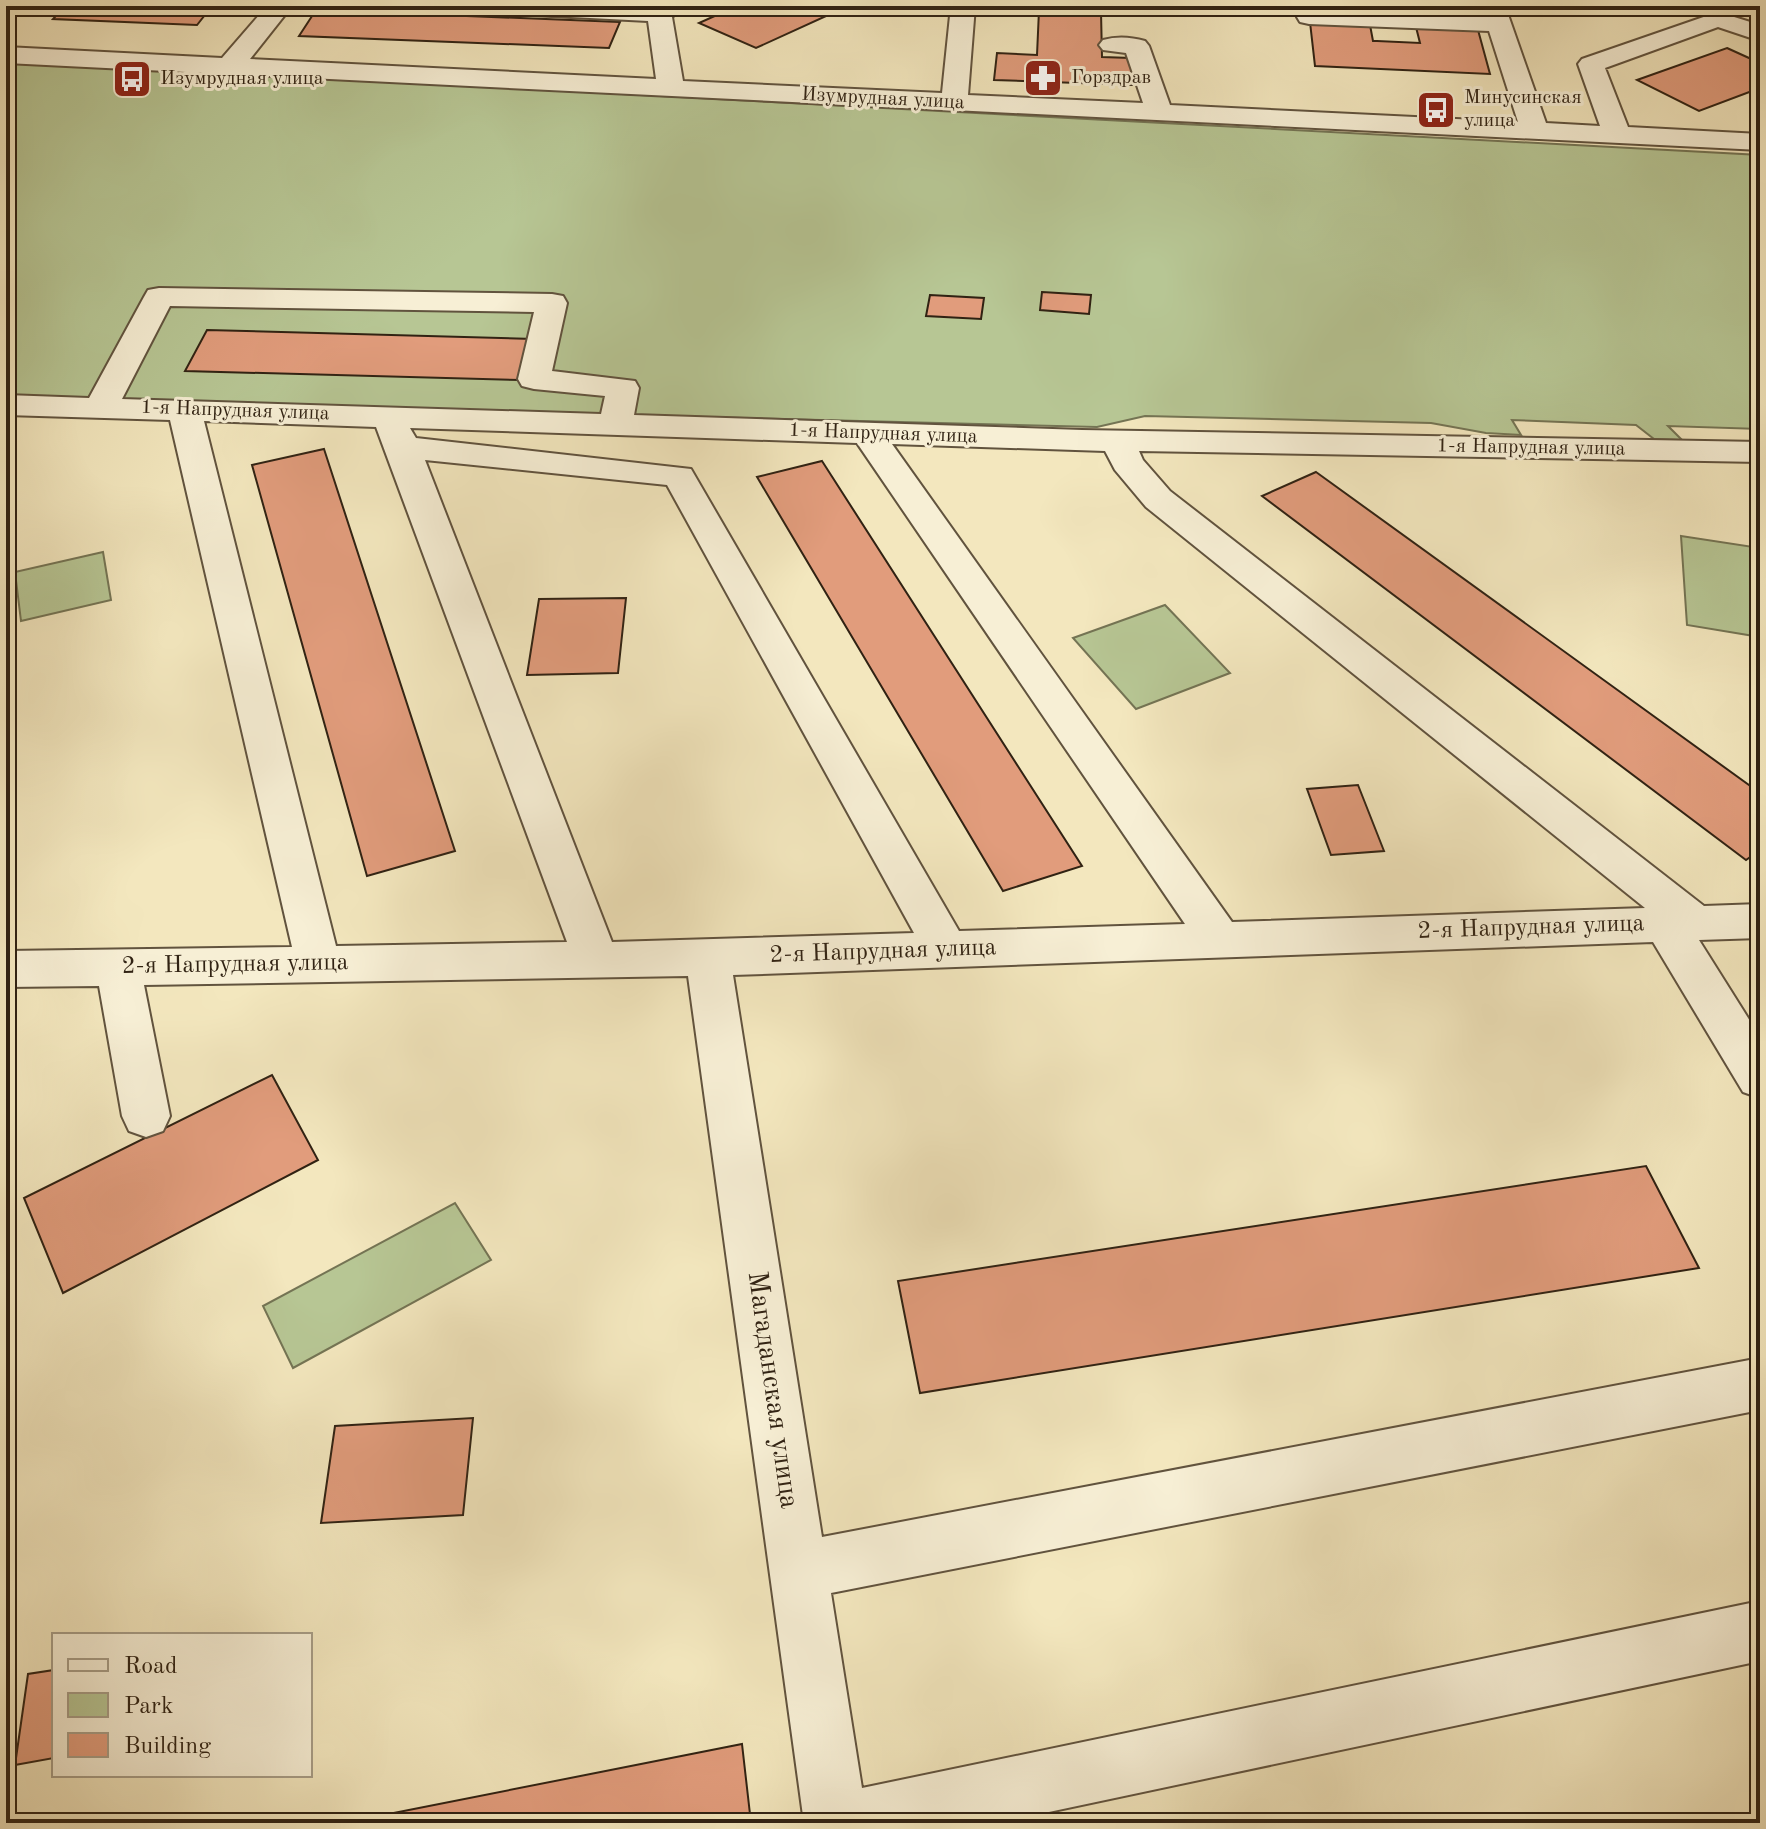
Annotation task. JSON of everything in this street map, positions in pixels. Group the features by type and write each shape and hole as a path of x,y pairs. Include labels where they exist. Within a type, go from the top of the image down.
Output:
{"street":[{"path":"228,66 246,49 280,6"},
{"path":"494,6 666,10 671,89"},
{"path":"954,102 963,6"},
{"path":"1461,6 1494,8 1535,131"},
{"path":"1309,17 1499,24"},
{"path":"1617,135 1591,64 1718,19 1760,33"},
{"path":"1112,45 1136,46 1159,112"},
{"name":"Изумрудная улица","path":"6,55 1760,142"},
{"path":"101,407 159,297 552,303 534,379 623,388 615,425"},
{"name":"1-я Напрудная улица","path":"6,405 183,409 395,432 615,425 1118,441 1760,452"},
{"path":"183,409 197,455 318,964"},
{"path":"596,959 395,432 679,476 946,949"},
{"path":"868,434 1220,939"},
{"path":"1118,441 1127,463 1158,499 1680,923 1760,1078"},
{"name":"2-я Напрудная улица","path":"6,969 708,958 1760,921"},
{"name":"Магаданская улица","path":"708,958 836,1823"},
{"path":"118,967 146,1116"},
{"path":"799,1570 1760,1384"},
{"path":"848,1823 1760,1631"}],"green space":[{"path":"6,61 1760,155 1760,429 1668,426 1682,440 1654,439 1636,425 1512,420 1521,435 1486,433 1431,423 1145,416 1097,427 6,399"},
{"path":"1681,536 1760,548 1760,637 1687,625"},
{"path":"103,552 111,600 21,621 15,572"},
{"path":"1165,605 1230,673 1136,709 1073,638"},
{"path":"455,1203 491,1260 293,1368 263,1306"}],"building":[{"path":"65,6 212,6 197,25 53,19"},
{"path":"737,6 848,6 756,48 699,23"},
{"path":"316,10 620,22 609,48 299,36"},
{"path":"1039,10 1101,12 1102,57 1131,58 1132,85 994,80 997,53 1037,55"},
{"path":"1310,22 1370,25 1373,41 1420,43 1416,27 1478,30 1490,74 1315,66"},
{"path":"1727,48 1760,63 1760,88 1699,111 1637,80"},
{"path":"1042,292 1091,295 1089,314 1040,310"},
{"path":"930,295 984,298 981,319 926,316"},
{"path":"207,330 533,339 521,380 185,371"},
{"path":"324,449 455,851 367,876 252,465"},
{"path":"822,461 1082,866 1003,891 757,477"},
{"path":"1316,472 1760,793 1760,850 1746,860 1262,496"},
{"path":"626,598 618,673 527,675 539,599"},
{"path":"1358,785 1384,851 1331,855 1307,789"},
{"path":"272,1075 318,1160 63,1293 24,1198"},
{"path":"1646,1166 1699,1268 920,1393 898,1281"},
{"path":"473,1418 463,1515 321,1523 335,1426"},
{"path":"52,1670 52,1758 15,1765 28,1674"},
{"path":"742,1744 751,1823 343,1823"},
{"path":"1760,1813 1760,1823 1708,1823"}],"place":[{"name":"Горздрав","path":"1043,78"},
{"name":"Изумрудная улица","path":"132,79"},
{"name":"Минусинская улица","path":"1436,110"}]}
